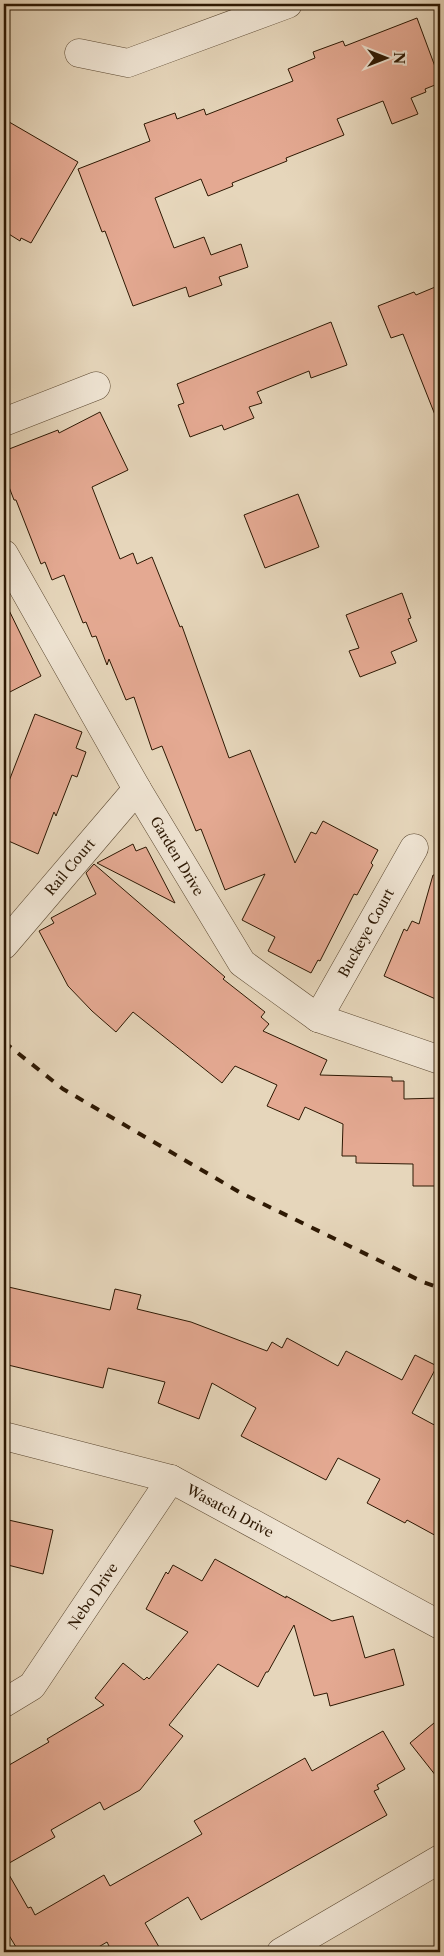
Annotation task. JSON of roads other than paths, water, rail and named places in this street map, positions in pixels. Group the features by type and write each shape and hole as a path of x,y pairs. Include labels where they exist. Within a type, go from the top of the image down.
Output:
{"street":[{"path":"79,54 128,63 288,4"},
{"path":"4,422 96,386"},
{"name":"Garden Drive","path":"4,558 137,789 242,963 318,1018 440,1060"},
{"name":"Rail Court","path":"4,945 137,789"},
{"name":"Buckeye Court","path":"318,1018 414,848"},
{"name":"Wasatch Drive","path":"4,1436 172,1479 440,1625"},
{"name":"Nebo Drive","path":"4,1703 32,1686 172,1479"},
{"path":"281,1952 440,1859"}],"railway":[{"path":"4,1042 63,1089 241,1193 423,1282 440,1288"}]}
